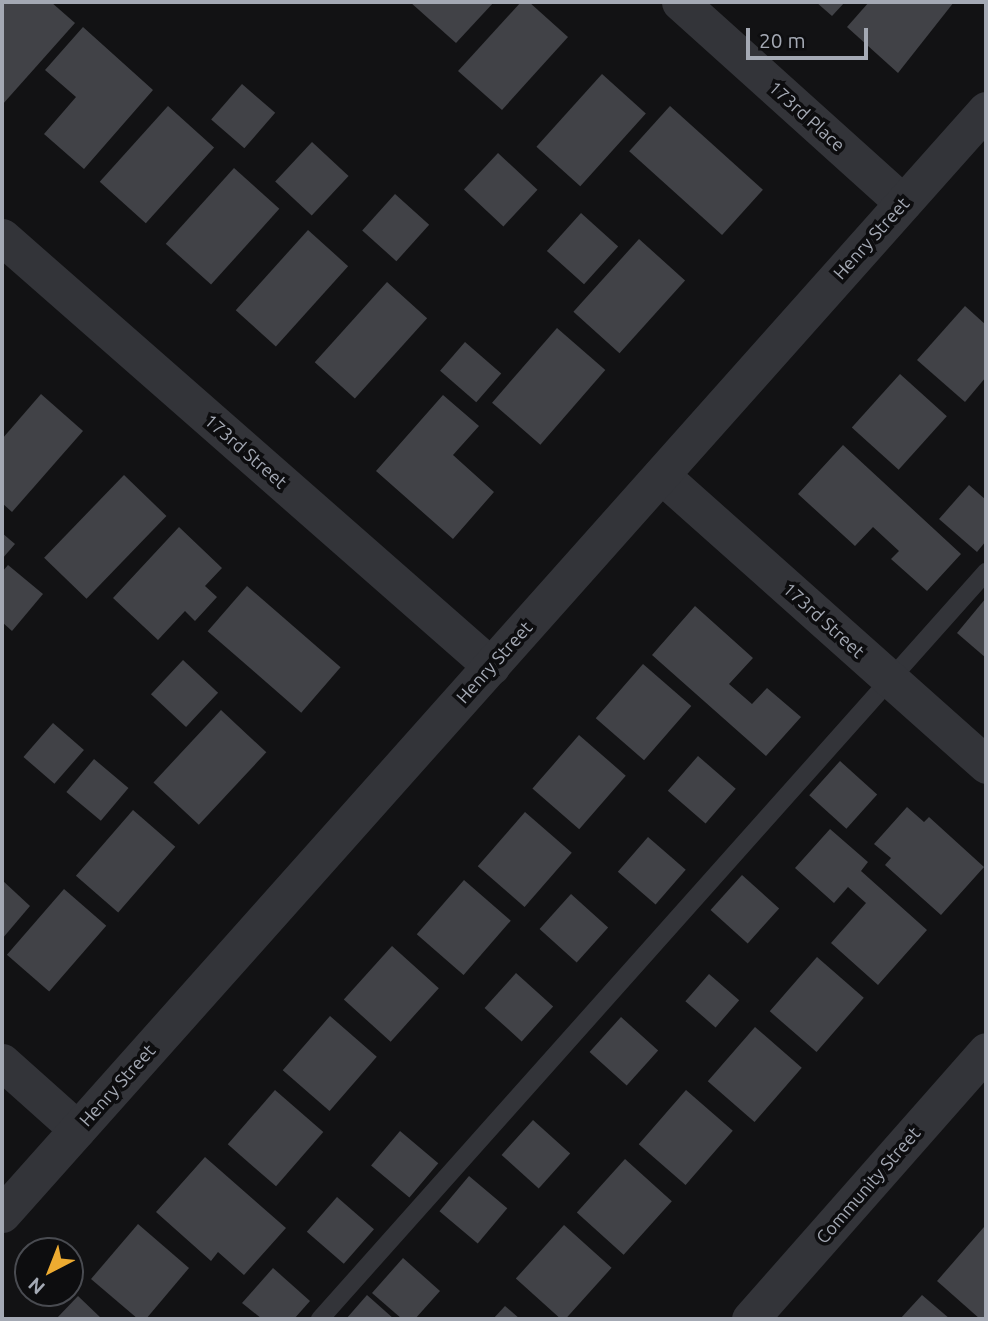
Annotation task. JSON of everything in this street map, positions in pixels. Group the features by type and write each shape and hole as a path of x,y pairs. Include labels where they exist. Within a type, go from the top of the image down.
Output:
{"street":[{"name":"173rd Place","path":"680,2 903,203"},
{"name":"Henry Street","path":"2,1214 986,110"},
{"name":"173rd Street","path":"2,237 491,666"},
{"name":"173rd Street","path":"661,475 986,765"},
{"name":"Community Street","path":"750,1319 986,1051"},
{"path":"2,1062 77,1129"}],"lane":[{"path":"320,1319 986,572"}],"building":[{"path":"2,2 51,2 75,23 2,105"},
{"path":"410,2 494,2 456,43"},
{"path":"521,2 529,2 568,37 502,110 458,71"},
{"path":"816,2 845,2 832,16"},
{"path":"869,2 954,2 898,73 847,27"},
{"path":"83,27 153,90 84,169 44,134 76,97 45,70"},
{"path":"602,74 646,113 580,186 536,147"},
{"path":"242,84 275,113 244,148 211,119"},
{"path":"168,106 214,147 146,223 100,182"},
{"path":"670,106 763,190 722,235 629,151"},
{"path":"312,142 349,176 312,216 275,181"},
{"path":"498,153 537,190 503,226 464,190"},
{"path":"234,168 279,209 211,285 166,244"},
{"path":"395,194 429,225 396,261 362,230"},
{"path":"581,213 618,246 584,284 547,251"},
{"path":"308,230 348,266 276,346 236,310"},
{"path":"639,239 685,280 620,353 573,312"},
{"path":"387,282 427,318 355,398 315,362"},
{"path":"965,306 986,325 986,377 965,402 917,360"},
{"path":"557,328 605,370 540,445 492,403"},
{"path":"465,342 501,373 476,402 440,371"},
{"path":"900,374 947,416 899,470 852,428"},
{"path":"41,394 83,431 12,512 2,503 2,439"},
{"path":"443,395 479,426 453,455 494,492 453,539 376,471"},
{"path":"843,445 961,554 927,591 891,559 899,551 873,527 855,546 798,494"},
{"path":"124,475 166,516 87,599 44,558"},
{"path":"969,485 986,500 986,541 977,552 939,519"},
{"path":"179,527 222,568 205,586 217,597 195,621 185,611 158,640 113,598"},
{"path":"2,533 15,544 2,559"},
{"path":"8,565 43,594 12,631 2,622 2,572"},
{"path":"247,586 341,667 301,713 208,631"},
{"path":"986,598 986,658 957,633"},
{"path":"695,606 753,658 729,684 752,704 767,688 801,717 766,756 652,655"},
{"path":"183,660 218,693 186,727 151,694"},
{"path":"643,664 691,706 644,760 596,718"},
{"path":"221,710 266,752 199,825 153,782"},
{"path":"53,723 84,750 54,784 23,757"},
{"path":"579,735 626,776 579,829 532,789"},
{"path":"698,756 736,789 706,824 668,791"},
{"path":"94,759 128,788 101,821 66,792"},
{"path":"840,761 877,794 846,829 809,795"},
{"path":"907,807 924,822 929,817 984,867 941,915 885,865 891,858 874,844"},
{"path":"133,810 175,847 118,912 76,876"},
{"path":"525,812 572,853 525,907 478,866"},
{"path":"830,829 868,862 861,871 927,930 878,985 831,943 866,903 848,887 834,903 795,868"},
{"path":"648,837 686,870 656,905 618,872"},
{"path":"742,875 779,908 748,943 711,910"},
{"path":"2,880 30,906 2,939"},
{"path":"464,880 511,921 464,975 417,934"},
{"path":"64,889 106,926 49,991 7,955"},
{"path":"571,894 608,927 577,962 540,929"},
{"path":"392,946 439,988 391,1042 344,1000"},
{"path":"817,957 864,998 817,1052 770,1011"},
{"path":"516,973 553,1006 522,1041 485,1008"},
{"path":"709,974 739,1000 716,1027 685,1001"},
{"path":"330,1016 377,1057 330,1111 283,1070"},
{"path":"621,1017 658,1050 627,1085 590,1052"},
{"path":"755,1027 802,1068 755,1122 708,1081"},
{"path":"275,1090 323,1132 276,1186 228,1144"},
{"path":"686,1090 733,1131 686,1185 639,1144"},
{"path":"533,1120 570,1153 539,1188 502,1155"},
{"path":"400,1131 438,1163 409,1198 371,1165"},
{"path":"205,1157 286,1228 244,1275 218,1252 211,1261 156,1212"},
{"path":"625,1159 672,1201 624,1255 577,1213"},
{"path":"469,1176 507,1208 478,1243 439,1211"},
{"path":"337,1197 374,1229 344,1264 307,1232"},
{"path":"138,1224 189,1268 146,1319 138,1319 91,1279"},
{"path":"564,1225 612,1268 565,1319 561,1319 516,1279"},
{"path":"984,1227 986,1319 980,1319 937,1281"},
{"path":"403,1258 440,1291 415,1319 402,1319 372,1293"},
{"path":"273,1268 310,1301 294,1319 262,1319 242,1303"},
{"path":"367,1295 394,1319 346,1319"},
{"path":"922,1295 950,1319 900,1319"},
{"path":"84,1302 102,1319 56,1319 67,1307 84,1307"},
{"path":"505,1306 520,1319 493,1319"}]}
